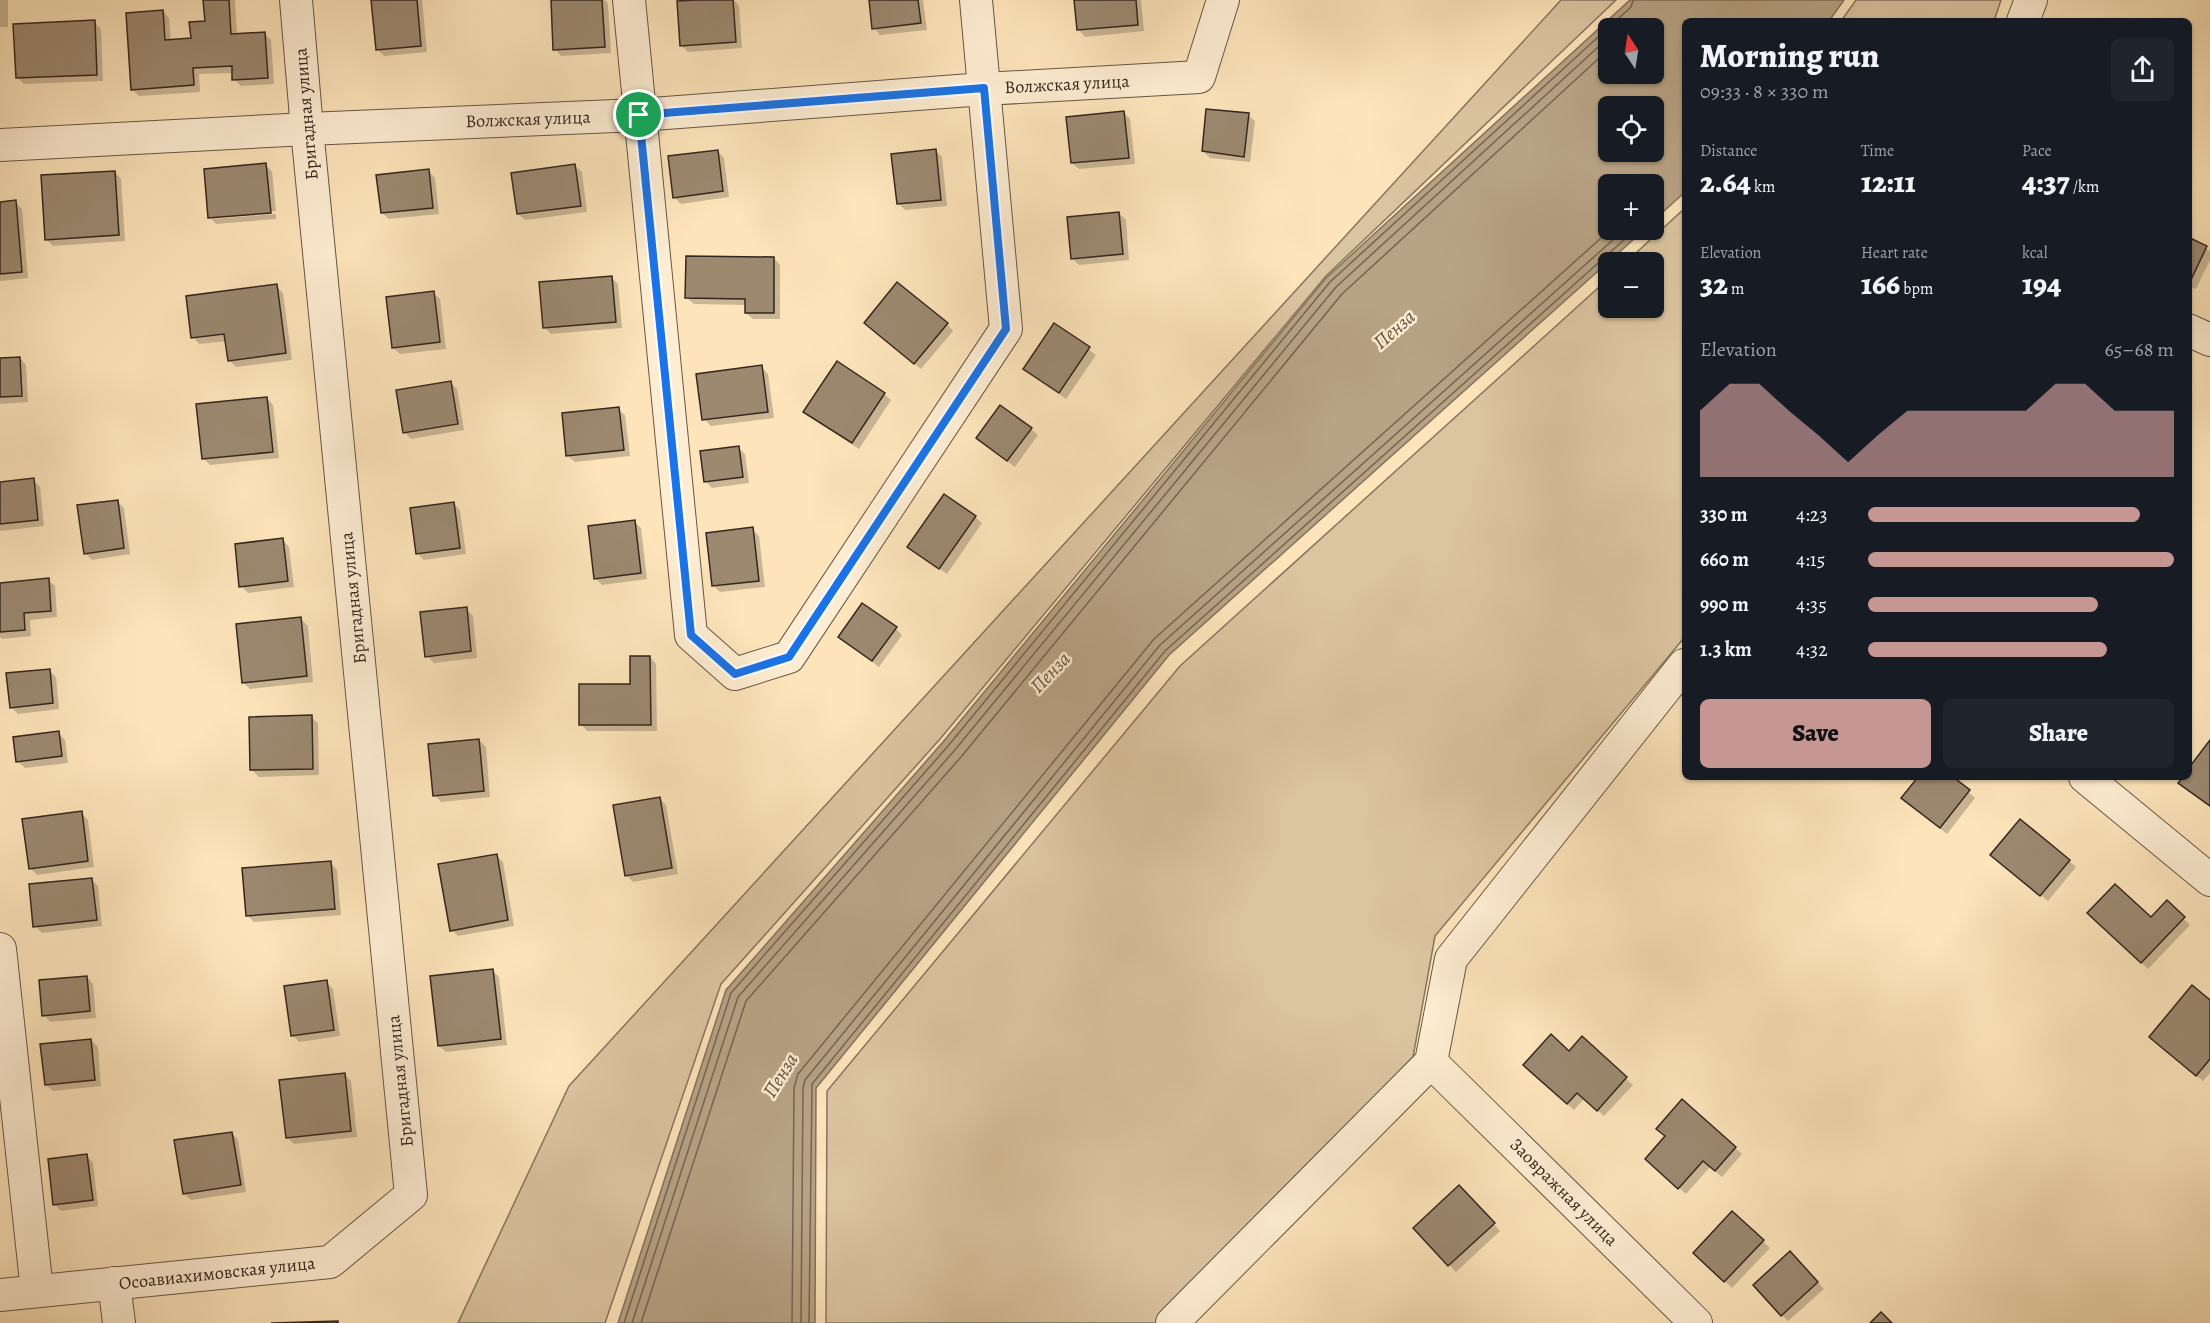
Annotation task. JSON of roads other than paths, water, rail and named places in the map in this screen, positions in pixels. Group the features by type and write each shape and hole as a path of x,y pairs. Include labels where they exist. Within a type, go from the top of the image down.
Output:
{"street":[{"name":"Бригадная улица","path":"296,0 411,1195"},
{"path":"629,0 691,635 735,674 789,657 1006,329 976,0"},
{"name":"Волжская улица","path":"0,145 639,115 984,88 1199,77 1223,0"},
{"path":"2024,18 2031,0"},
{"path":"2192,332 2210,340"},
{"path":"1172,1323 1431,1062 1451,959 1682,668"},
{"path":"2089,780 2210,880"},
{"path":"0,949 37,1291"},
{"name":"Заовражная улица","path":"1431,1062 1696,1323"},
{"name":"Осоавиахимовская улица","path":"0,1295 330,1262 411,1195"},
{"path":"114,1283 119,1323"}],"water":[{"name":"Пенза","path":"1630,0 1844,0 1831,18 1682,18 1682,195 1664,211 1664,174 1598,174 1598,240 1633,240 1619,252 1598,252 1598,271 1169,655 816,1088 815,1323 618,1323 726,990 943,742 1326,278 1598,29 1598,84 1664,84 1664,18 1610,18"}]}
